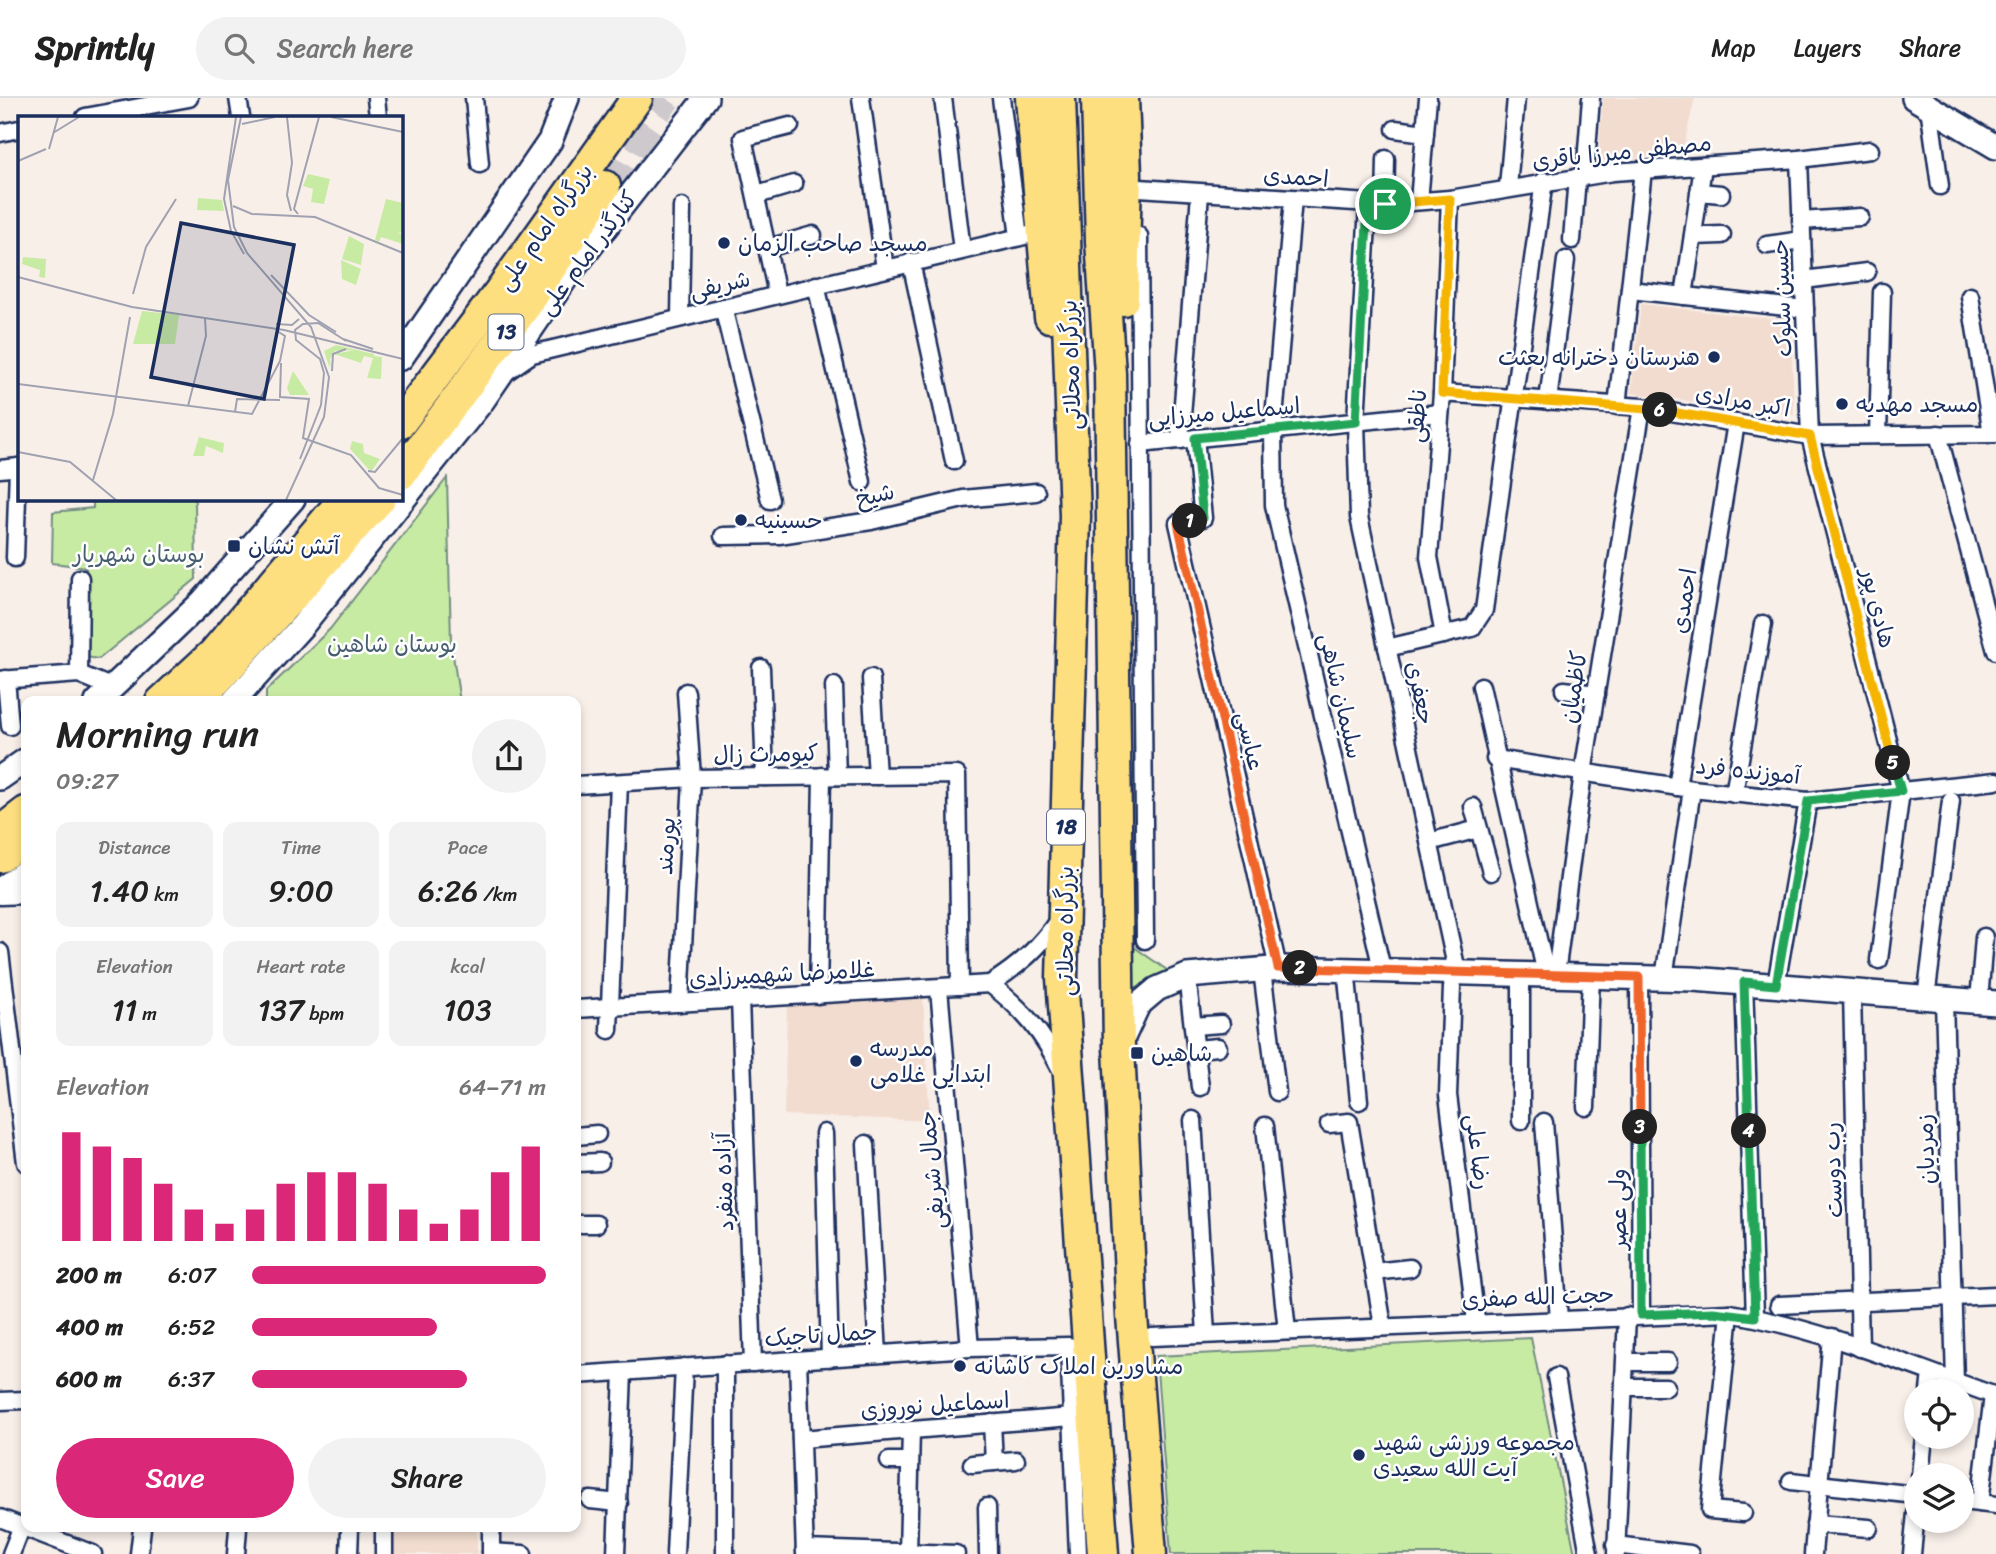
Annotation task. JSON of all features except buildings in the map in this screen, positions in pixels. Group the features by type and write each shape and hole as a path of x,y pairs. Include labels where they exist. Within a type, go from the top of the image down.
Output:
{"highway":[{"name":"بزرگراه امام علی","path":"402,421 500,292 594,178 637,98"},
{"path":"1031,98 1030,235 1074,430"},
{"name":"بزرگراه محلاتی","path":"1060,98 1075,516 1062,978 1103,1554"},
{"name":"بزرگراه محلاتی","path":"1097,98 1101,241 1110,373 1119,1048 1132,1315 1151,1554"},
{"path":"1110,373 1123,316 1132,181 1123,98"},
{"name":"13","path":"402,473 527,304 594,178"},
{"path":"167,696 214,653 343,500"},
{"path":"200,696 379,500"},
{"path":"0,832 21,817"},
{"path":"0,857 21,842"}],"main road":[{"path":"550,141 567,98"},
{"path":"402,357 550,141 585,98"},
{"name":"کنارگذر امام علی","path":"238,696 310,616 499,378 566,278 706,98"},
{"path":"1922,102 1996,147"},
{"path":"105,695 202,602 292,500"},
{"path":"0,778 21,763"},
{"path":"0,890 21,875"},
{"path":"1119,1048 1138,1005 1157,989 1188,976 1270,969 1382,969 1455,979 1521,973 1664,978 1988,1002"}],"street":[{"path":"97,116 133,113 188,98"},
{"path":"238,98 241,116"},
{"path":"376,98 379,116"},
{"path":"474,98 480,164"},
{"path":"550,141 559,98"},
{"path":"861,98 885,269"},
{"path":"943,98 962,250"},
{"path":"1001,98 1030,235"},
{"path":"1419,201 1428,98"},
{"path":"1508,187 1516,98"},
{"path":"1572,240 1591,98"},
{"path":"1922,102 1940,186"},
{"path":"777,294 743,138 790,126"},
{"path":"0,133 18,129"},
{"path":"1395,129 1425,132"},
{"name":"مصطفی میرزا باقری","path":"1450,199 1581,176 1799,159 1870,150"},
{"path":"1385,204 1386,159"},
{"name":"حسین سلوک","path":"1799,159 1810,436"},
{"path":"1684,296 1703,166"},
{"path":"1617,406 1643,170"},
{"name":"احمدی","path":"1132,181 1200,194 1368,205 1450,199"},
{"name":"اسماعیل میرزایی","path":"1132,181 1140,444 1440,413"},
{"path":"1387,648 1472,628 1485,610 1544,181"},
{"path":"757,195 794,184"},
{"path":"1699,192 1721,194"},
{"path":"1187,439 1200,194"},
{"name":"سلیمان شاهی","path":"1293,199 1273,430 1274,505 1382,969"},
{"name":"ناطقی","path":"1444,635 1429,557 1442,393 1450,199"},
{"name":"جعفری","path":"1368,205 1356,422 1359,517 1429,842 1455,979"},
{"path":"680,317 682,207"},
{"path":"1801,221 1860,217"},
{"path":"768,248 813,235"},
{"name":"شریفی","path":"499,378 532,354 1030,235"},
{"path":"1693,236 1722,235"},
{"path":"1767,245 1802,240"},
{"path":"1548,401 1566,260"},
{"path":"911,262 954,461"},
{"path":"1804,281 1867,272"},
{"path":"816,285 862,482"},
{"path":"1630,290 1805,309"},
{"path":"1878,435 1882,292"},
{"path":"1970,296 1994,434"},
{"path":"723,307 770,500"},
{"name":"اکبر مرادی","path":"1442,393 1642,407 1810,436 1994,434"},
{"name":"کاظمیان","path":"1551,974 1642,407"},
{"name":"احمدی","path":"1664,978 1685,788 1736,423"},
{"path":"1938,434 1996,651"},
{"name":"هادی پور","path":"1810,436 1901,791"},
{"name":"عباسی","path":"1187,439 1203,518 1178,523 1270,969 1277,1092"},
{"path":"1140,444 1145,940"},
{"path":"0,469 18,467"},
{"path":"15,558 18,490"},
{"name":"شیخ","path":"723,536 779,535 871,521 963,499 1036,492"},
{"path":"79,674 80,578"},
{"path":"1734,794 1763,624"},
{"path":"761,668 765,777"},
{"path":"10,726 3,679 79,674 105,695"},
{"path":"871,678 877,776"},
{"path":"818,995 834,686"},
{"path":"1481,686 1496,759 1551,974"},
{"path":"1564,690 1596,694"},
{"name":"پورمند","path":"681,1003 692,778 686,692"},
{"name":"آموزنده فرد","path":"1496,759 1685,788 1808,801 1996,781"},
{"name":"کیومرث زال","path":"581,785 692,778 957,775 960,986"},
{"path":"609,1030 619,783"},
{"path":"1879,960 1901,791"},
{"path":"1776,985 1808,801"},
{"name":"زمردیان","path":"1951,801 1935,999 1953,1297 1955,1379"},
{"path":"1473,807 1491,872"},
{"path":"1429,842 1478,829"},
{"path":"0,895 21,895"},
{"path":"1063,913 1042,945 1018,967 990,985 1020,1007 1041,1032 1070,1090"},
{"path":"1984,937 1988,1002"},
{"path":"0,952 21,1123"},
{"path":"1346,968 1359,1101"},
{"path":"1521,973 1521,1121"},
{"path":"1586,1107 1591,975"},
{"path":"1188,976 1200,1087"},
{"name":"ولی عصر","path":"1616,1549 1627,1363 1634,1316 1639,977"},
{"name":"رضا علی","path":"1455,979 1448,1095 1476,1322"},
{"path":"1744,982 1755,1317"},
{"name":"غلامرضا شهمیرزادی","path":"581,1009 990,985"},
{"name":"جمال شریفی","path":"939,988 970,1348"},
{"name":"رب دوست","path":"1852,991 1860,1348"},
{"name":"آزاده منفرد","path":"740,999 753,1363"},
{"path":"1193,1026 1221,1024"},
{"path":"1196,1049 1218,1048"},
{"path":"1193,1120 1206,1334"},
{"path":"1329,1124 1349,1122 1384,1326"},
{"path":"1544,1122 1559,1319"},
{"path":"1265,1126 1287,1331"},
{"path":"824,1133 830,1357"},
{"path":"581,1136 597,1134"},
{"path":"866,1143 878,1354"},
{"path":"581,1163 600,1162"},
{"path":"581,1224 596,1224"},
{"path":"1374,1272 1410,1268"},
{"path":"1779,1305 1996,1295"},
{"path":"1730,1313 1710,1510 1743,1513"},
{"name":"حجت الله صفری","path":"1152,1337 1730,1313 1832,1337 1947,1379"},
{"path":"1813,1554 1832,1337"},
{"name":"جمال تاجیک","path":"581,1375 970,1348 1069,1346 1072,1417"},
{"path":"798,1360 805,1551 956,1554"},
{"path":"1627,1363 1668,1362"},
{"path":"725,1364 725,1554"},
{"path":"675,1554 684,1367"},
{"path":"615,1554 623,1372"},
{"path":"1930,1379 1931,1373"},
{"path":"1556,1377 1589,1554"},
{"path":"1626,1387 1666,1387"},
{"name":"حجت الله صفری","path":"1974,1389 1994,1396"},
{"path":"1988,1504 1994,1396"},
{"path":"0,1401 21,1400"},
{"path":"1072,1417 1078,1554"},
{"name":"اسماعیل نوروزی","path":"801,1439 1072,1417"},
{"path":"992,1423 994,1462"},
{"path":"908,1553 911,1430"},
{"path":"972,1464 1016,1460"},
{"path":"889,1461 910,1461"},
{"path":"1791,1481 1904,1494"},
{"path":"590,1500 618,1503"},
{"path":"987,1507 988,1554"},
{"path":"0,1518 21,1526"},
{"path":"1815,1524 1869,1528"},
{"path":"11,1554 21,1529"},
{"path":"45,1532 93,1554"},
{"path":"139,1554 142,1532"},
{"path":"236,1554 238,1532"},
{"path":"349,1554 350,1532"},
{"path":"384,1532 384,1554"},
{"path":"491,1532 491,1553 523,1554"},
{"path":"1912,1554 1914,1533"},
{"path":"1616,1549 1690,1554"}],"shaded area":[{"path":"1603,98 1695,98 1682,154 1598,161"},
{"name":"هنرستان دخترانه بعثت","path":"1641,304 1791,321 1794,415 1631,393"},
{"name":"مدرسه ابتدایی غلامی","path":"923,997 930,1121 784,1115 787,1007"},
{"path":"393,1532 477,1532 477,1554 394,1554"}],"green space":[{"name":"بوستان شاهین","path":"447,478 451,642 459,696 266,696 266,691 330,629"},
{"name":"بوستان شهریار","path":"93,500 195,502 196,579 99,659 85,657 86,567 52,563 53,512 93,508"},
{"path":"1127,942 1174,975 1131,1004"},
{"name":"مجموعه ورزشی شهید آیت‌ الله سعیدی","path":"1531,1338 1575,1554 1171,1554 1156,1356"}],"tunnel":[{"path":"605,186 666,98"}],"place":[{"name":"مسجد صاحب الزمان","path":"724,243"},
{"name":"هنرستان دخترانه بعثت","path":"1714,357"},
{"name":"مسجد مهدیه","path":"1842,404"},
{"name":"حسینیه","path":"741,520"},
{"name":"آتش نشان","path":"234,546"},
{"name":"شاهین","path":"1137,1053"},
{"name":"مدرسه ابتدایی غلامی","path":"856,1061"},
{"name":"مشاورین املاک کاشانه","path":"960,1366"},
{"name":"مجموعه ورزشی شهید آیت‌ الله سعیدی","path":"1359,1455"}],"route":[{"path":"1450,199 1442,393 1642,407 1810,436 1901,791 1848,799 1808,801 1776,985 1744,982 1755,1317 1713,1312 1641,1315 1639,977 1278,968 1178,523 1203,518 1195,438 1356,422 1366,220 1368,205 1385,204 1450,199"}]}
